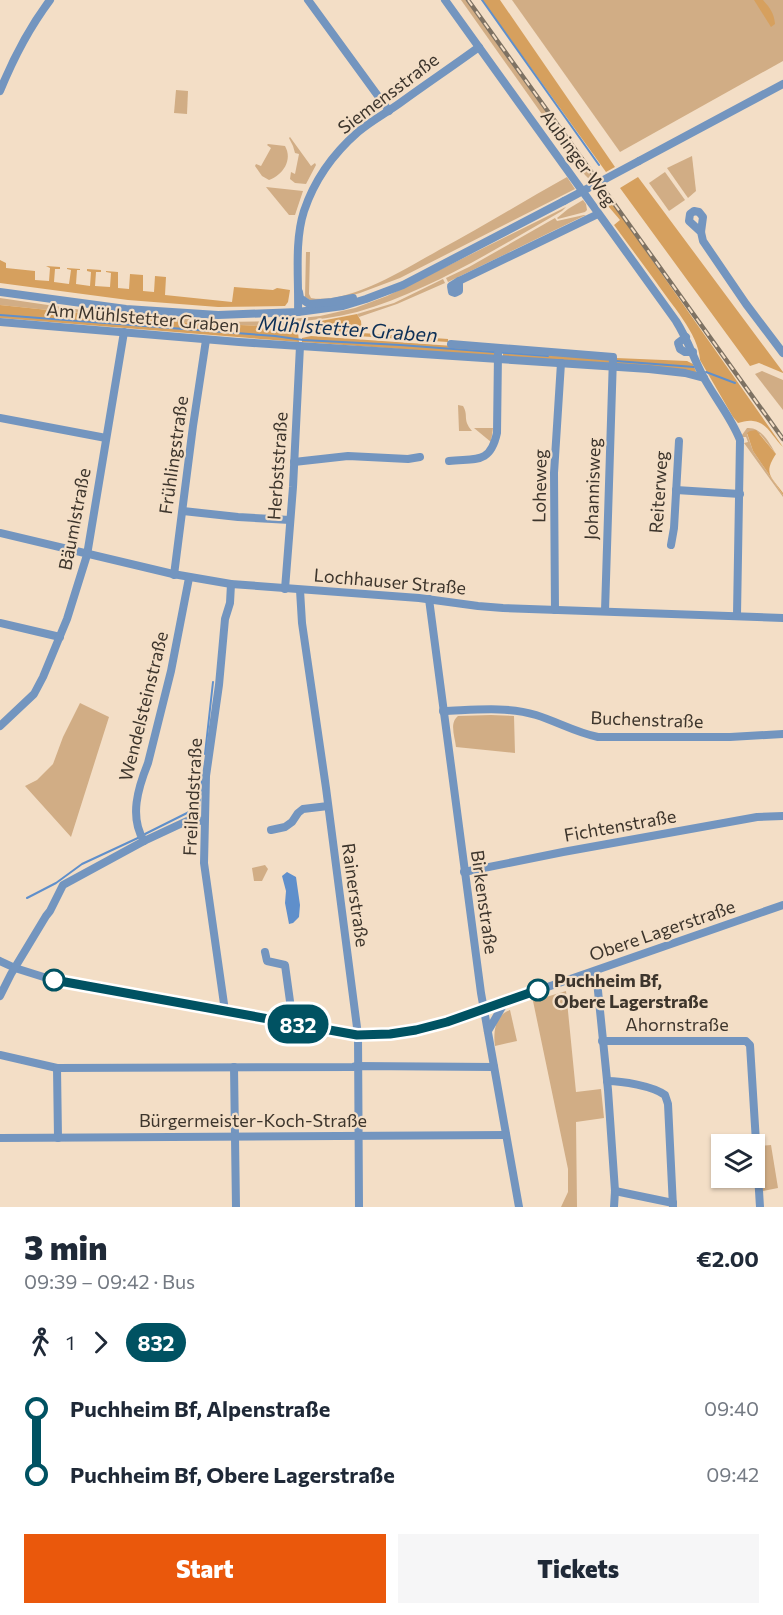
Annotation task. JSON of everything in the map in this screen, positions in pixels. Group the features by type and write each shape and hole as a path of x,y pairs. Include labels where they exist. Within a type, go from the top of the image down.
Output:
{"street":[{"path":"0,91 18,50 50,0"},
{"path":"308,0 388,111"},
{"name":"Aubinger Weg","path":"445,0 686,337 678,343 680,349 693,352 701,372 736,431 740,440 737,615"},
{"name":"Siemensstraße","path":"298,312 298,253 302,221 313,190 326,167 359,132 479,47"},
{"path":"0,292 126,309 218,315 298,312 343,306 403,285 783,84"},
{"path":"459,281 598,214"},
{"path":"701,232 703,241 783,353"},
{"path":"298,290 300,298 309,304 332,303 403,285"},
{"name":"Am Mühlstetter Graben","path":"0,322 300,346 613,357 613,363"},
{"name":"Bäumlstraße","path":"0,726 34,694 44,677 87,555 124,332"},
{"name":"Frühlingstraße","path":"174,574 206,340"},
{"name":"Am Mühlstetter Graben","path":"450,344 561,363 613,363 676,372 701,372"},
{"name":"Herbststraße","path":"285,589 300,346"},
{"path":"449,461 480,459 495,445 498,353"},
{"name":"Loheweg","path":"555,610 554,473 561,363"},
{"name":"Johannisweg","path":"605,611 613,363"},
{"path":"0,418 106,438"},
{"name":"Reiterweg","path":"670,545 674,528 679,441"},
{"path":"294,462 348,456 408,459 420,457"},
{"path":"676,490 740,494"},
{"path":"183,511 290,520"},
{"name":"Lochhauser Straße","path":"0,533 189,578 231,584 429,599 478,606 783,618"},
{"name":"Wendelsteinstraße","path":"141,837 136,821 136,804 171,671 189,578"},
{"name":"Freilandstraße","path":"225,1011 204,863 204,821 206,776 231,584"},
{"name":"Rainerstraße","path":"300,590 302,623 357,1035 359,1207"},
{"name":"Birkenstraße","path":"429,599 484,1009 519,1207"},
{"path":"0,623 60,637"},
{"name":"Buchenstraße","path":"443,711 509,710 534,715 584,735 598,737 730,737 783,734"},
{"path":"271,830 285,827 303,809 328,806"},
{"name":"Fichtenstraße","path":"464,872 757,817 783,816"},
{"path":"0,996 63,885 141,837 189,820 204,821"},
{"name":"Obere Lagerstraße","path":"0,961 54,980 357,1035 390,1034 416,1030 484,1009 783,905"},
{"path":"265,952 267,961 285,965 293,1023"},
{"path":"596,970 607,1081 615,1191 614,1207"},
{"path":"488,1031 505,1002"},
{"name":"Ahornstraße","path":"602,1041 746,1041 750,1045 760,1207"},
{"path":"0,1055 57,1068 494,1067"},
{"path":"234,1067 237,1207"},
{"path":"57,1068 58,1138"},
{"path":"607,1081 650,1088 665,1095 668,1104 673,1205 615,1191"},
{"name":"Bürgermeister-Koch-Straße","path":"0,1138 506,1135"}],"shaded area":[{"path":"461,0 466,0 593,177 589,179 585,175"},
{"path":"482,0 500,0 615,167 606,172"},
{"path":"512,0 783,0 783,61 620,152"},
{"path":"754,0 763,0 770,8 775,24 771,27"},
{"path":"176,90 188,91 187,114 174,113"},
{"path":"290,137 311,166 315,163 316,165 306,184 295,183 290,179 291,172 295,174 299,154 295,153"},
{"path":"268,144 285,146 288,157 279,175 269,180 262,176 255,166 256,164 261,166 271,148"},
{"path":"692,156 696,191 688,198 667,168"},
{"path":"665,172 685,200 669,211 649,183"},
{"path":"567,177 575,189 400,278 339,299 313,302 305,297 306,252 310,252 309,294 311,298 326,299 342,296 394,275"},
{"path":"638,177 783,373 759,363 750,366 620,188"},
{"path":"266,187 303,191 295,215 289,215"},
{"path":"603,190 783,447 762,424 751,421 738,423 733,417 700,360 695,340 689,329 614,225 620,220 597,193"},
{"path":"583,200 587,210 585,212 557,218 568,209"},
{"path":"566,207 488,254 411,293 349,314 294,322 291,319 320,316 355,308 387,296"},
{"path":"586,215 448,282 446,278 555,218 557,221"},
{"path":"0,260 6,263 6,268 35,271 35,280 49,281 50,268 46,266 60,267 60,269 55,269 54,282 69,284 71,270 67,268 80,269 77,270 76,284 90,286 91,272 87,269 101,270 101,272 96,272 95,286 110,287 111,273 106,271 118,272 118,288 129,289 130,274 143,275 143,291 154,292 155,276 166,277 165,295 232,302 234,287 290,290 285,306 218,307 128,300 0,283"},
{"path":"443,279 445,283 397,304 359,317 357,314 394,303"},
{"path":"0,298 82,310 221,322 285,321 289,325 298,326 298,332 260,326 206,324 0,305"},
{"path":"0,305 206,324 273,327 298,332 299,342 0,318"},
{"path":"357,314 361,321 362,333 448,339 448,342 311,333 302,326"},
{"path":"311,336 496,349 496,356 302,342 302,338"},
{"path":"503,350 609,358 609,364 503,357"},
{"path":"616,358 687,361 693,364 697,374 616,365"},
{"path":"762,371 783,380 783,410 755,374"},
{"path":"458,405 463,406 467,423 472,431 459,431"},
{"path":"474,428 493,428 491,442"},
{"path":"747,428 761,433 776,454 760,434 747,434 753,451 783,497 744,443 748,442 746,437 742,437"},
{"path":"756,430 776,454 769,471 783,495 753,451 747,433"},
{"path":"80,703 109,717 71,837 25,786 37,780 53,764"},
{"path":"458,716 514,716 515,753 456,747 453,726"},
{"path":"265,865 268,869 262,881 254,881 252,868"},
{"path":"566,991 576,1092 601,1089 604,1118 576,1122 577,1207 561,1207 568,1192 568,1169 533,1001"},
{"path":"510,1010 517,1041 495,1046 494,1035 498,1020"},
{"path":"771,1145 778,1188 763,1191 763,1188 765,1188 765,1146"}],"water":[{"path":"287,872 296,877 300,905 299,917 289,924 282,876"}],"waterway":[{"path":"482,0 599,165"},
{"name":"Mühlstetter Graben","path":"0,315 303,340 548,356"},
{"name":"Mühlstetter Graben","path":"616,361 694,367"},
{"name":"Mühlstetter Graben","path":"706,372 735,383"},
{"path":"205,754 213,682"},
{"path":"145,834 199,807 202,780"},
{"path":"27,898 56,883 82,864 140,837"}],"railway":[{"path":"468,0 783,439"}],"bus line":[{"name":"832","path":"54,980 357,1035 416,1030 447,1022 538,990"}],"place":[{"name":"Puchheim Bf, Obere Lagerstraße","path":"538,990"}]}
